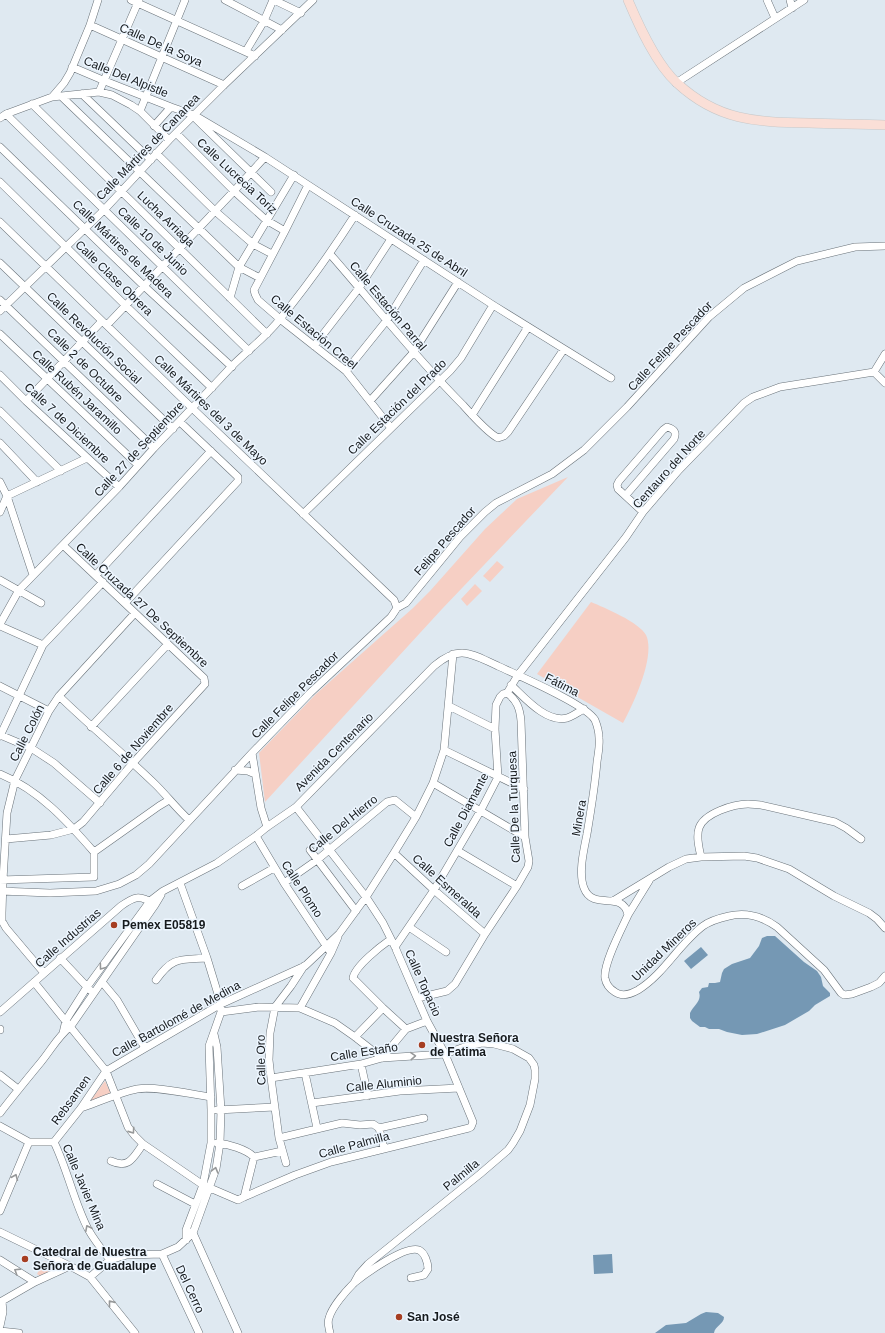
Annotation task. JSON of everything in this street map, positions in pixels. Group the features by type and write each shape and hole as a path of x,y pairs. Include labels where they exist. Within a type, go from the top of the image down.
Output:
{"main road":[{"path":"628,0 638,24 660,62 676,83 714,109 747,120 776,123 885,125"}],"street":[{"path":"52,97 64,83 72,67 90,25 98,0"},
{"path":"131,0 139,2 176,21 255,56"},
{"path":"140,111 185,0"},
{"path":"225,0 282,30"},
{"path":"246,51 264,21 274,0 301,13"},
{"name":"Calle Mártires de Cananea","path":"0,311 104,210 156,153 224,85 313,0"},
{"path":"767,0 776,18"},
{"path":"790,0 792,8"},
{"path":"676,83 804,0"},
{"path":"99,92 139,2"},
{"name":"Calle De la Soya","path":"90,25 224,85"},
{"name":"Calle Del Alpistle","path":"72,67 194,116"},
{"path":"3,116 52,97 99,92 112,95 140,111 169,140"},
{"path":"82,94 151,160"},
{"path":"62,97 239,267 260,278 308,185"},
{"name":"Lucha Arriaga","path":"32,104 180,247 267,334"},
{"path":"154,126 171,107"},
{"name":"Calle 10 de Junio","path":"3,116 104,210 249,350"},
{"path":"194,116 271,192"},
{"name":"Calle Cruzada 25 de Abril","path":"194,116 265,156 493,305 611,378"},
{"name":"Calle Lucrecia Toriz","path":"176,133 234,191 266,220 285,231"},
{"name":"Calle Mártires de Madera","path":"0,147 144,286 232,366"},
{"path":"156,153 215,211 253,244 272,254"},
{"path":"26,401 82,342 125,305 144,286 252,172 265,156"},
{"path":"230,298 239,267 266,220 294,176"},
{"name":"Calle Clase Obrera","path":"0,182 212,388"},
{"name":"Calle 27 de Septiembre","path":"0,625 19,590 64,546 232,366 267,334 280,319 330,254 355,215"},
{"name":"Calle Mártires del 3 de Mayo","path":"0,222 192,408 394,600 397,608"},
{"path":"314,346 359,288 391,238"},
{"name":"Calle Felipe Pescador","path":"513,493 552,474 596,439 628,407 709,317 744,288 797,260 855,247 885,246"},
{"name":"Calle Estación Parral","path":"330,254 387,320 413,353 472,415 498,438 504,436 508,432 564,349"},
{"path":"346,371 387,320 424,260"},
{"name":"Calle Revolución Social","path":"0,263 173,429"},
{"name":"Calle Estación Creel","path":"260,278 254,290 254,294 258,300 346,371 391,428"},
{"path":"370,401 413,353 458,282"},
{"name":"Calle 2 de Octubre","path":"0,300 154,448"},
{"name":"Calle Estación del Prado","path":"303,514 440,382 461,358 493,305"},
{"path":"472,415 528,327"},
{"name":"Calle Rubén Jaramillo","path":"0,334 138,465"},
{"path":"885,354 874,372 885,383"},
{"name":"Centauro del Norte","path":"518,675 626,537 643,512 679,470 744,403 763,392 793,385 874,372"},
{"name":"Calle 7 de Diciembre","path":"0,374 26,401 119,487"},
{"path":"0,411 61,471"},
{"path":"125,603 238,481 238,477 180,422"},
{"path":"626,495 674,439 676,435 671,429 667,428 663,430 619,481 617,486 618,489 643,512"},
{"path":"0,443 37,482"},
{"path":"96,575 211,451"},
{"path":"0,512 7,496 88,458"},
{"path":"0,482 7,496 33,575"},
{"name":"Felipe Pescador","path":"397,608 406,603 460,537 485,512 496,503 513,493"},
{"name":"Calle Cruzada 27 De Septiembre","path":"64,546 205,680"},
{"path":"0,580 41,603"},
{"path":"100,803 54,763 31,748 0,736 43,646 103,582"},
{"name":"Calle Felipe Pescador","path":"267,827 255,774 252,753 310,693 391,617 397,608"},
{"name":"Calle Colón","path":"44,973 6,928 2,921 1,880 6,839 3,812 15,780 49,712 59,696 135,613"},
{"path":"0,625 43,646"},
{"path":"91,727 168,644"},
{"path":"453,654 462,652 471,654 518,675"},
{"name":"Calle Bartolomé de Medina","path":"106,1071 145,1048 304,966 328,950 366,898 416,817 434,783 444,750 453,654"},
{"name":"Avenida Centenario","path":"62,1033 66,1020 87,987 119,949 145,913 163,892 217,863 296,807 434,666 444,657 453,654"},
{"name":"Calle Diamante","path":"395,947 434,890 481,810 498,777 495,730 498,700 503,694 507,693 518,675"},
{"name":"Fátima","path":"518,675 584,709 594,719"},
{"name":"Calle 6 de Noviembre","path":"74,829 84,822 132,764 203,688 205,680"},
{"path":"512,685 534,707 554,718 566,718 584,709"},
{"path":"0,686 20,695 49,712"},
{"name":"Calle De la Turquesa","path":"418,998 447,991 455,984 485,934 526,872 529,861 525,837 520,714 516,701 507,693"},
{"path":"59,696 91,727 156,785 189,820"},
{"path":"449,706 495,730"},
{"name":"Minera","path":"594,719 598,728 599,737 594,794 581,867 584,888 593,898 599,901 613,901"},
{"path":"444,750 524,789"},
{"path":"1,890 50,893 96,891 119,884 136,875 252,753"},
{"path":"235,770 248,771 255,774"},
{"path":"0,774 15,780 41,798 74,829 94,852 94,877 1,880"},
{"path":"434,783 525,837"},
{"path":"94,852 169,800"},
{"name":"Calle Del Hierro","path":"284,883 317,860 328,849 387,802 395,800 399,802 416,817"},
{"path":"701,857 698,833 702,822 715,813 742,804 761,805 835,822 861,838"},
{"name":"Calle Topacio","path":"296,807 383,922 427,1020 445,1054 472,1118 472,1124"},
{"path":"6,839 51,835 74,829"},
{"name":"Calle Plomo","path":"256,836 274,868 328,950"},
{"path":"310,850 356,911"},
{"path":"458,850 517,886"},
{"name":"Calle Esmeralda","path":"394,853 485,934"},
{"path":"613,901 678,863 686,860 701,857 744,856 775,863 802,876 834,896 868,913 877,919 885,928"},
{"path":"242,886 274,868"},
{"path":"628,915 649,880"},
{"path":"90,1277 110,1260 127,1255 162,1254 178,1248 186,1240 206,1187 211,1143 209,1046 221,1008 207,958 180,883"},
{"name":"Calle Industrias","path":"0,1012 60,958 127,902 139,897 153,903"},
{"path":"613,901 621,903 627,910 628,915"},
{"name":"Unidad Mineros","path":"628,915 604,974 608,985 617,994 631,994 643,987 704,926 722,918 745,914 769,921 777,927 824,970 839,991 844,995 852,994 876,986 885,976"},
{"path":"409,927 446,952"},
{"path":"391,939 376,951 353,975 354,980 406,1030"},
{"name":"Avenida Centenario","path":"0,1113 62,1033 70,1026 102,982 119,949"},
{"path":"300,1008 328,950"},
{"path":"60,958 93,993"},
{"path":"156,980 164,969 173,962 179,960 207,958"},
{"name":"Calle Oro","path":"286,1163 282,1151 271,1078 269,1049 270,1033 275,1007 304,966"},
{"path":"34,982 106,1071 128,1127 143,1144 206,1187 238,1200 243,1198 254,1157"},
{"path":"102,982 117,1000 145,1048"},
{"path":"221,1008 300,1008 323,1017 355,1037 382,1058 406,1030 427,1020"},
{"path":"355,1037 383,1008"},
{"path":"214,1034 217,1047 221,1110 220,1143 216,1169 195,1204 189,1232 238,1333"},
{"name":"Calle Estaño","path":"271,1078 361,1064 382,1058 445,1054 467,1046 482,1044 494,1044 513,1049 529,1058"},
{"name":"Palmilla","path":"354,1283 359,1274 368,1264 502,1156 513,1143 525,1120 530,1105 535,1070 534,1065 529,1058"},
{"path":"361,1064 368,1096"},
{"name":"Rebsamen","path":"54,1142 81,1108 106,1071"},
{"path":"305,1073 317,1128"},
{"path":"0,1075 18,1089"},
{"path":"210,1076 219,1076"},
{"name":"Calle Aluminio","path":"312,1103 400,1091 459,1088"},
{"path":"81,1108 129,1091 139,1089 172,1091 211,1097"},
{"path":"211,1110 275,1107"},
{"path":"280,1138 342,1123 376,1126 424,1118"},
{"name":"Calle Palmilla","path":"243,1198 331,1162 469,1128 472,1124"},
{"path":"0,1126 29,1142 54,1142"},
{"path":"376,1126 384,1148"},
{"path":"0,1211 29,1142"},
{"name":"Calle Javier Mina","path":"54,1142 88,1230 110,1260"},
{"path":"211,1143 220,1143 247,1151 254,1157"},
{"path":"111,1161 118,1164 128,1162 143,1144"},
{"path":"254,1157 282,1151"},
{"path":"157,1184 195,1204"},
{"path":"0,1232 90,1277 135,1333"},
{"path":"330,1333 328,1320 330,1314 345,1294 354,1283 386,1260 407,1251 417,1250 423,1253 428,1269 424,1275 411,1278"},
{"name":"Del Cerro","path":"162,1254 199,1333"},
{"path":"0,1260 34,1282"},
{"path":"0,1326 3,1318 1,1301 34,1282 70,1266"},
{"path":"0,1331 19,1333"}],"shaded area":[{"path":"568,477 442,609 265,802 259,753 316,694 413,608 485,529 517,499"},
{"path":"497,561 504,567 490,582 483,576"},
{"path":"475,584 482,591 467,606 461,599"},
{"path":"591,602 629,620 646,635 648,655 646,667 637,693 623,723 537,674"},
{"path":"105,1081 112,1096 90,1101"},
{"path":"44,1261 62,1268 40,1276 37,1274"}],"water":[{"path":"767,936 775,936 804,962 817,971 821,977 823,986 830,993 830,996 815,1005 809,1011 785,1025 757,1034 742,1035 719,1029 709,1029 700,1027 692,1021 690,1018 690,1013 699,1000 699,992 702,988 708,987 709,983 720,982 724,969 732,964 750,958 759,946 762,938"},
{"path":"701,947 708,955 691,969 684,961"},
{"path":"612,1254 613,1273 594,1274 593,1255"},
{"path":"706,1312 718,1313 724,1317 723,1321 714,1333 655,1333 666,1325 686,1323"}],"place":[{"name":"Pemex E05819","path":"114,925"},
{"name":"Nuestra Señora de Fatima","path":"422,1045"},
{"name":"Catedral de Nuestra Señora de Guadalupe","path":"25,1259"},
{"name":"San José","path":"399,1317"}]}
